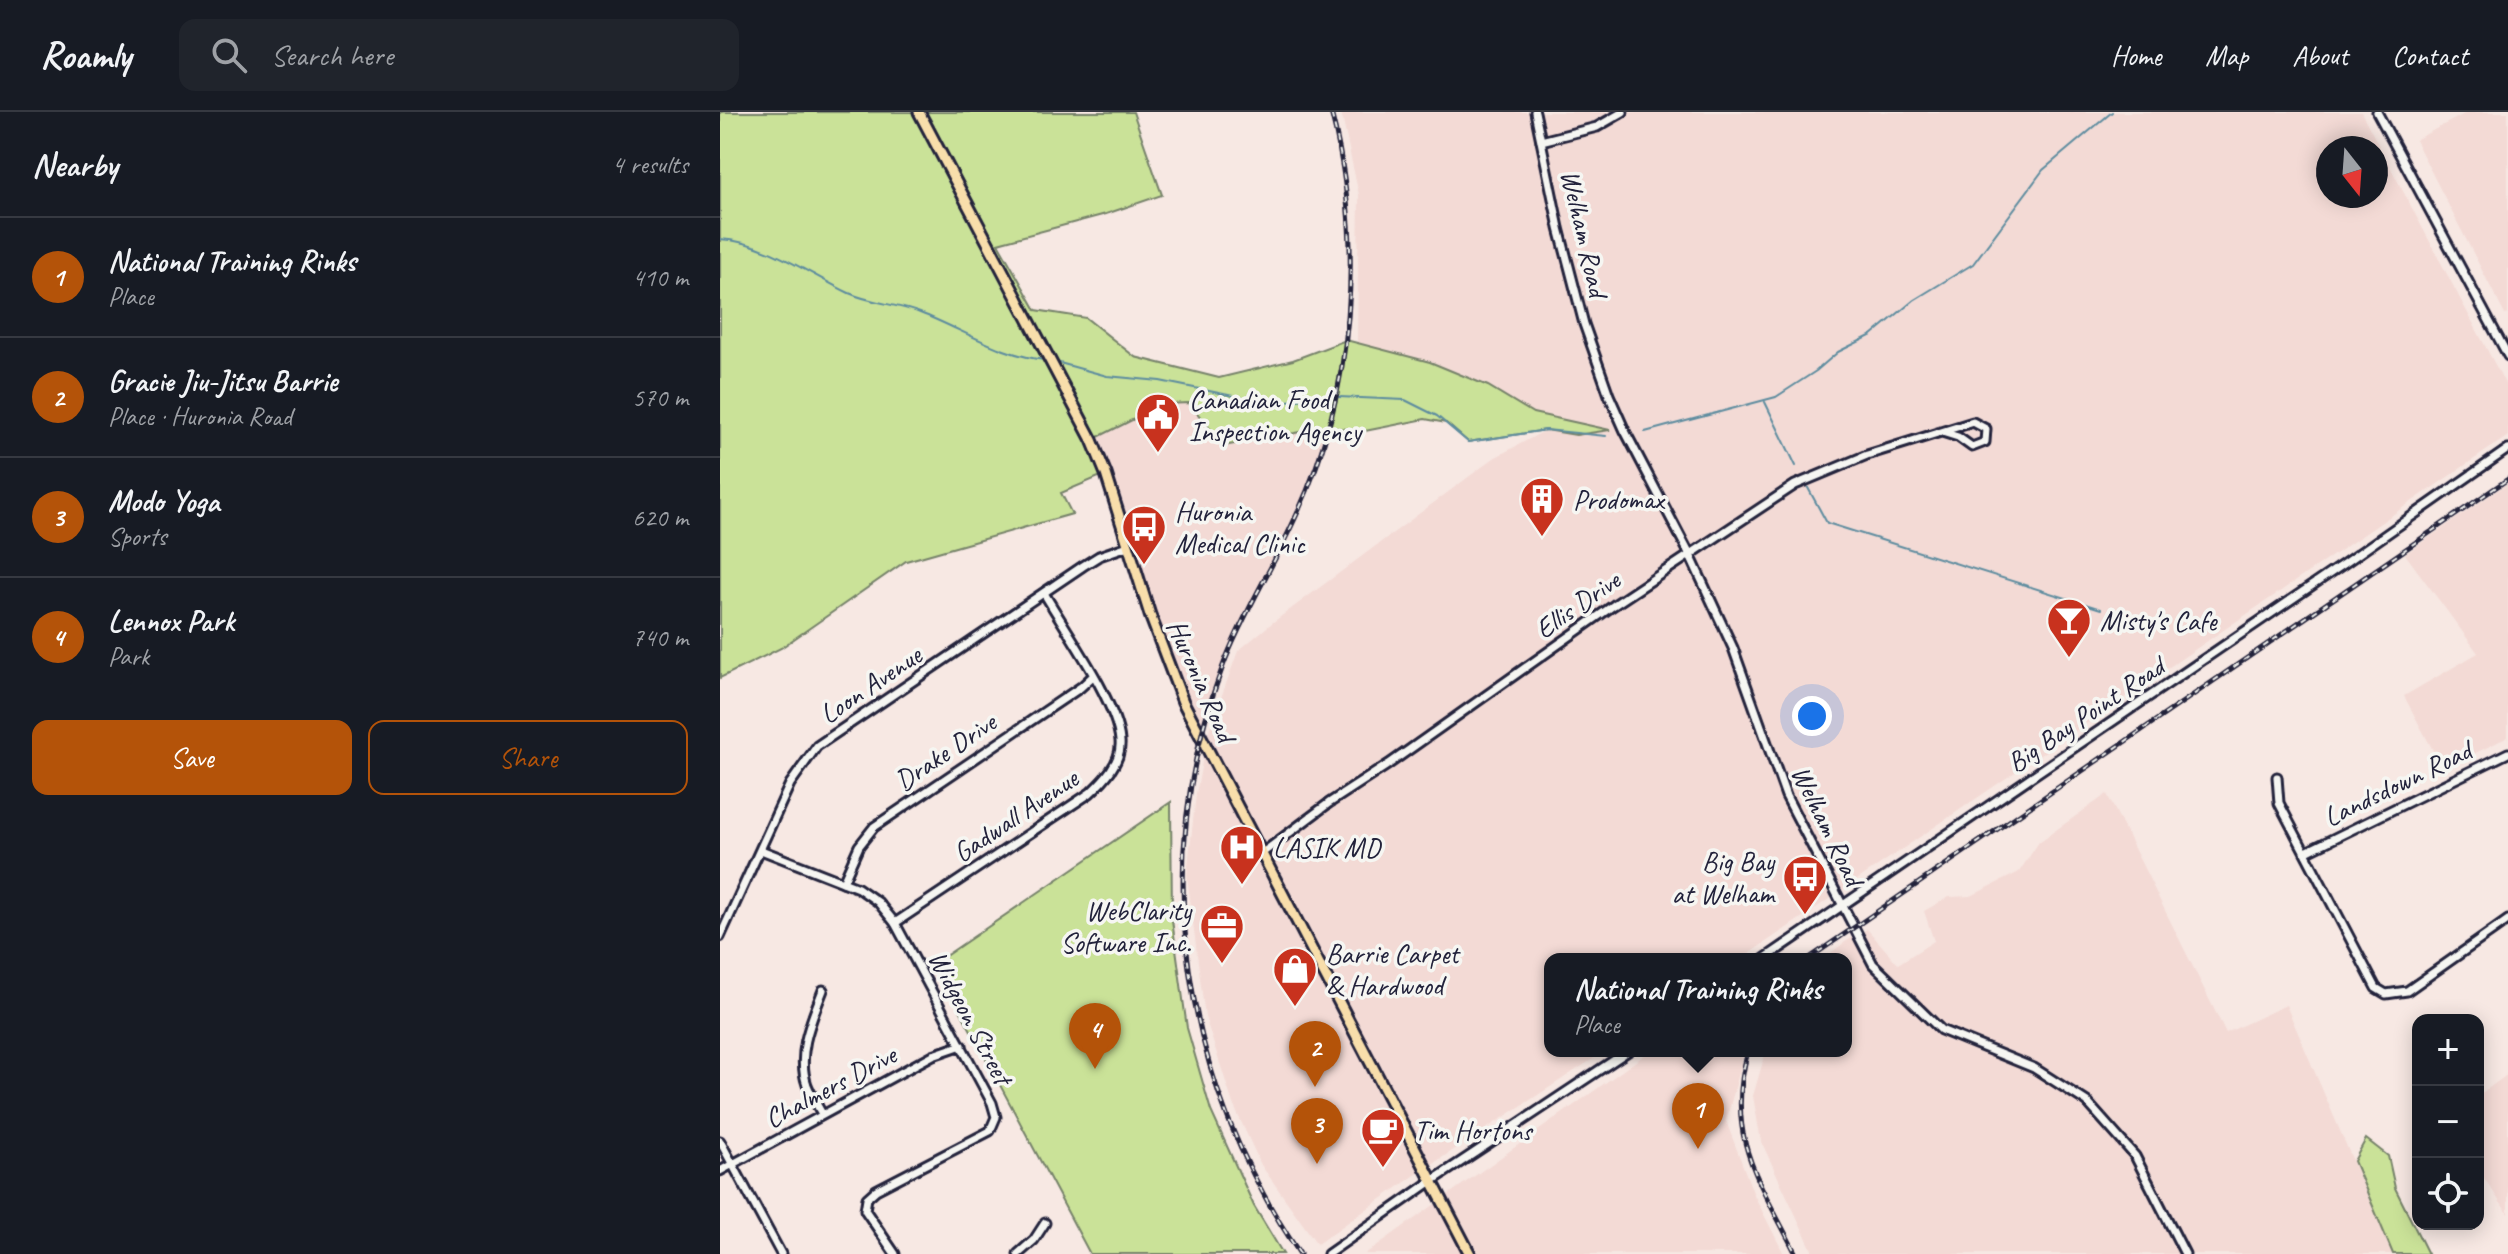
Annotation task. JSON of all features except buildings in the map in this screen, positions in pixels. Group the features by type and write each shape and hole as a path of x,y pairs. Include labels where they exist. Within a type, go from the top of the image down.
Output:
{"main road":[{"name":"Huronia Road","path":"919,112 1092,440 1106,474 1150,615 1183,702 1470,1254"}],"street":[{"name":"Welham Road","path":"1535,112 1584,324 1605,384 1625,431 1690,555 1733,648 1786,796 1873,964 1941,1030 2034,1068 2087,1102 2135,1156 2185,1254"},
{"path":"1541,141 1597,127 1623,112"},
{"path":"2377,112 2508,356"},
{"name":"Ellis Drive","path":"1261,854 1329,803 1795,485 1867,455 1973,422 1986,429 1985,442 1972,447 1958,437 1942,432"},
{"name":"Big Bay Point Road","path":"1773,953 2508,449"},
{"name":"Loon Avenue","path":"720,937 790,784 817,746 1099,556 1128,546"},
{"name":"Gadwall Avenue","path":"895,923 1090,793 1105,779 1116,762 1121,742 1108,704 1044,593"},
{"name":"Drake Drive","path":"843,882 859,846 874,827 1093,676"},
{"name":"Landsdown Road","path":"2306,852 2508,753"},
{"path":"2277,777 2279,803 2376,988 2386,994 2407,991 2508,920"},
{"name":"Widgeon Street","path":"761,850 858,888 878,902 895,923 992,1103 996,1117 990,1131 876,1190 867,1198 865,1210 895,1254"},
{"path":"822,1114 806,1084 804,1059 808,1028 823,990"},
{"name":"Chalmers Drive","path":"720,1171 933,1055 962,1045"},
{"path":"1328,1254 1619,1057"},
{"path":"720,1141 781,1254"},
{"path":"1018,1254 1034,1240 1045,1223"}],"shaded area":[{"path":"1341,112 2361,112 2374,136 2316,136 2316,208 2388,208 2388,163 2508,389 2508,436 1750,953 1544,953 1544,1057 1596,1057 1414,1176 1317,1244 1261,1165 1233,1104 1205,1017 1187,875 1196,794 1207,736 1238,651 1272,623 1494,458 1546,430 1576,435 1607,430 1533,413 1488,386 1430,362 1357,343 1359,195"},
{"path":"2468,112 2508,112 2508,314 2505,315 2415,140"},
{"path":"1189,403 1224,446 1328,427 1298,514 1223,667 1201,737 1183,702 1092,440 1164,404"},
{"path":"2508,483 2508,737 2443,769 2404,696 2478,653 2405,554"},
{"path":"2107,794 2226,1033 2286,1005 2393,1254 1814,1254 1761,1141 1753,1096 1764,1057 1852,1057 1852,953 1831,953 1867,929 1898,964 1934,941 1924,911 1949,897 1971,896 2019,872 2039,842"},
{"path":"1642,1057 1743,1057 1726,1121 1754,1195 1784,1254 1365,1254"},
{"path":"2508,1074 2508,1214 2484,1178 2484,1092"}],"green space":[{"path":"720,112 1133,112 1162,195 1106,214 998,243 1036,310 1086,318 1135,357 1219,378 1293,360 1346,340 1430,362 1488,386 1533,413 1610,430 1576,435 1546,430 1468,442 1446,423 1425,419 1365,431 1328,427 1224,446 1189,403 1164,404 1092,440 1106,474 1061,493 1072,514 906,561 781,648 720,678"},
{"path":"1171,802 1172,920 1187,1028 1211,1111 1254,1206 1283,1254 1090,1254 935,963"},
{"path":"2366,1139 2388,1156 2395,1188 2412,1222 2412,1230 2416,1230 2428,1254 2393,1254 2354,1161"}],"waterway":[{"path":"1645,432 1776,397 1816,371 1838,352 1872,335 1914,300 1973,264 2043,170 2112,112"},
{"path":"720,239 771,252 857,296 911,310 1012,353 1045,360"},
{"path":"1056,362 1107,376 1160,381 1268,403 1334,396"},
{"path":"1339,397 1405,400 1437,416 1468,442 1546,430 1606,436"},
{"path":"1765,402 1796,466"},
{"path":"1807,486 1827,523 2101,609"}],"railway":[{"path":"1300,1254 1260,1187 1228,1117 1204,1044 1189,969 1183,894 1187,817 1200,741 1231,646 1288,533 1316,467 1342,367 1350,265 1348,213 1342,162 1331,112"},
{"path":"1817,953 2508,479"},
{"path":"1747,1057 1740,1109 1743,1134 1759,1181 1796,1254"}],"place":[{"name":"Canadian Food Inspection Agency","path":"1158,454"},
{"name":"Prodomax","path":"1542,538"},
{"name":"Huronia Medical Clinic","path":"1144,566"},
{"name":"Misty's Cafe","path":"2069,659"},
{"name":"LASIK MD","path":"1242,886"},
{"name":"Big Bay at Welham","path":"1805,916"},
{"name":"WebClarity Software Inc.","path":"1222,965"},
{"name":"Barrie Carpet & Hardwood","path":"1295,1008"},
{"name":"Lennox Park","path":"1095,1069"},
{"name":"Gracie Jiu-Jitsu Barrie","path":"1315,1087"},
{"name":"National Training Rinks","path":"1698,1149"},
{"name":"Modo Yoga","path":"1317,1164"},
{"name":"Tim Hortons","path":"1383,1169"}]}
